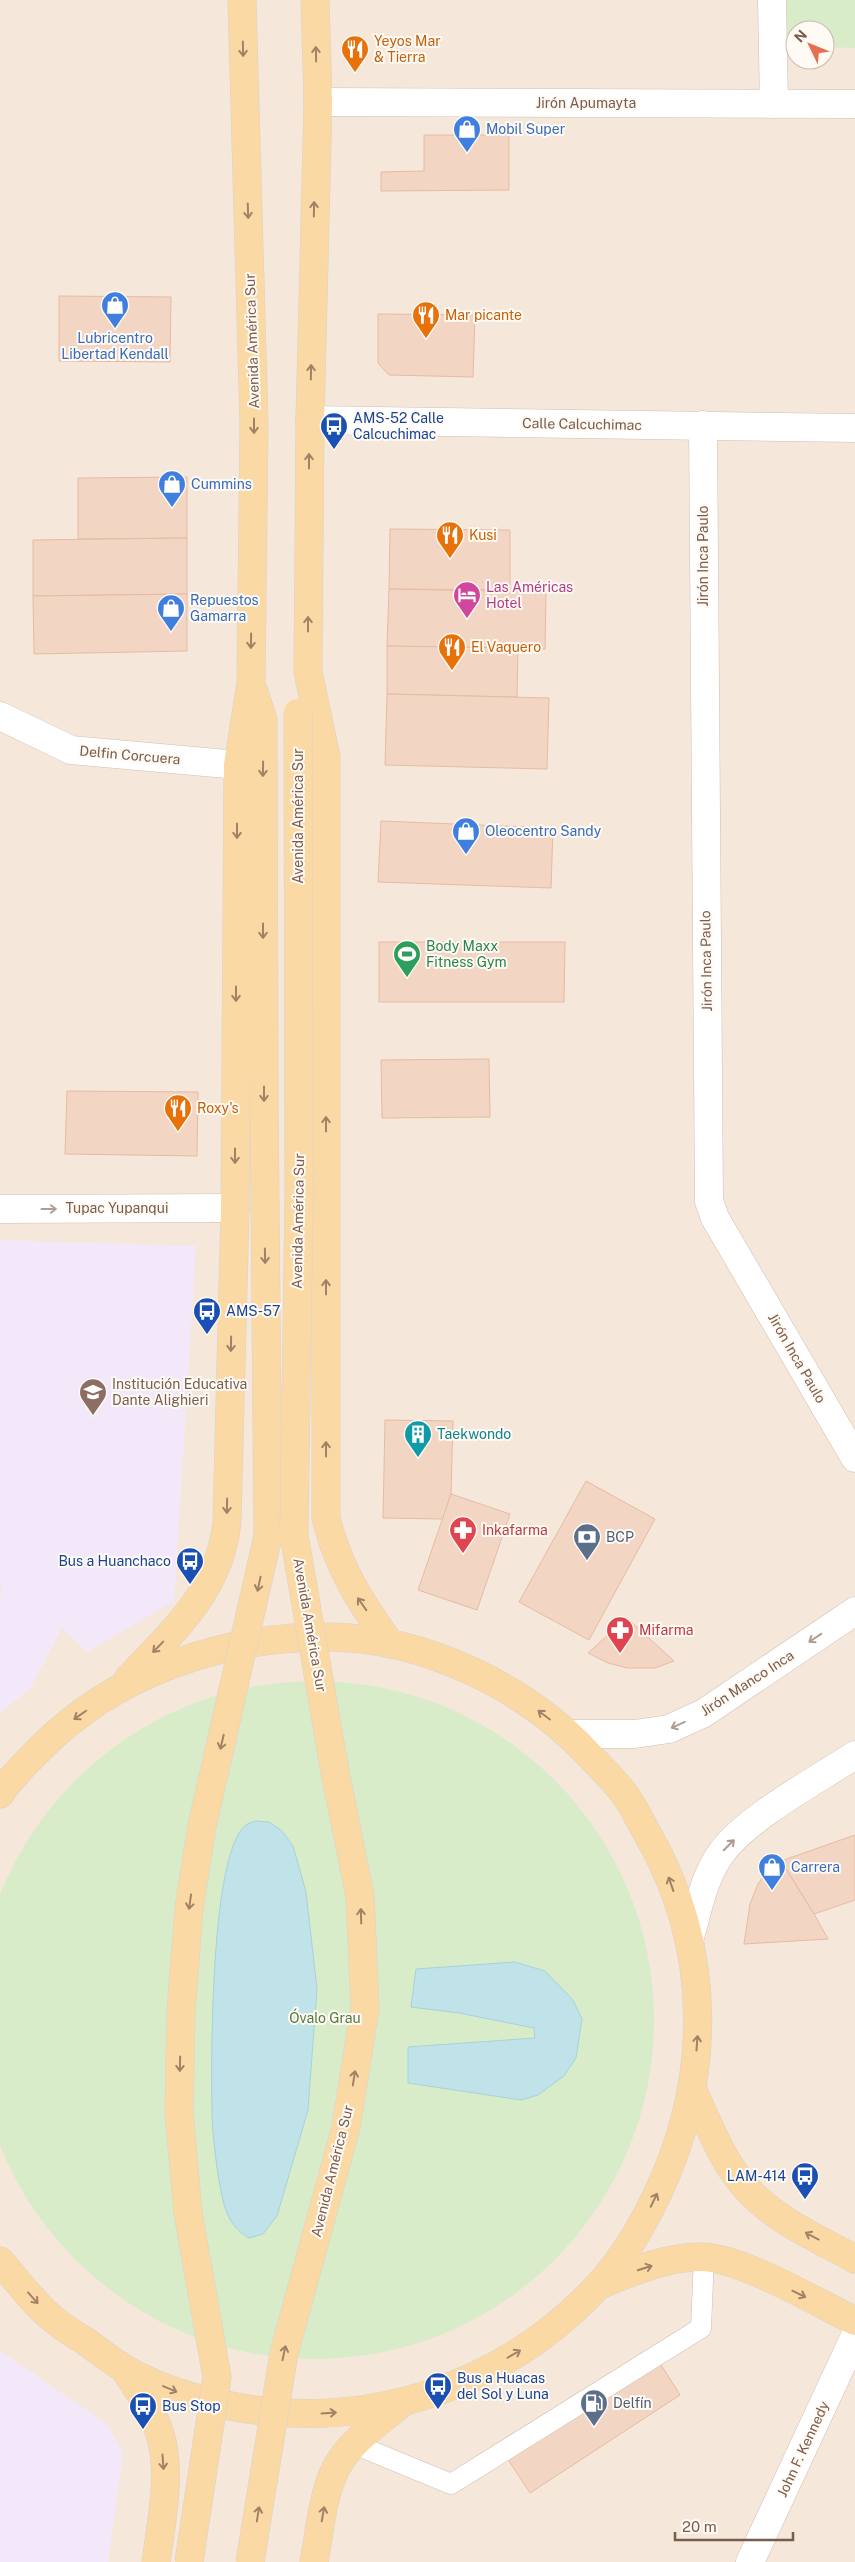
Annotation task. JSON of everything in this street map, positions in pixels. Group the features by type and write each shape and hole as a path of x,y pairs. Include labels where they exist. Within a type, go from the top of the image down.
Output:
{"main road":[{"name":"Avenida América Sur","path":"120,1687 187,1617 213,1577 226,1536 235,1208 238,765 251,683 254,424 242,0"},
{"name":"Avenida América Sur","path":"315,0 318,102 310,420 308,672 326,757 326,1518 332,1544 344,1573 358,1598 390,1644"},
{"name":"Avenida América Sur","path":"250,2562 284,2352 346,2127 365,2008 360,1896 335,1772 294,1536 299,1194 298,713 308,672"},
{"name":"Avenida América Sur","path":"189,2562 216,2377 188,2213 179,2113 181,2011 189,1908 202,1826 268,1536 263,720 251,683"},
{"path":"0,1794 9,1780 60,1729 120,1687 200,1653 285,1637 338,1637 390,1644 455,1663 516,1693 569,1734 624,1792 664,1862 690,1937 699,2014 693,2091 674,2161 646,2218 599,2285 540,2338 472,2378 402,2403 328,2414 252,2411 187,2396 125,2370 51,2318 0,2262"},
{"path":"693,2091 722,2151 749,2191 788,2223 855,2259"},
{"path":"599,2285 646,2267 674,2260 704,2257 747,2268 855,2320"},
{"path":"125,2370 150,2409 161,2436 164,2465 162,2518 156,2562"},
{"path":"314,2562 325,2498 336,2467 354,2444 402,2403"}],"street":[{"path":"772,0 774,104"},
{"name":"Jirón Apumayta","path":"318,102 855,104"},
{"name":"Calle Calcuchimac","path":"310,420 855,428"},
{"name":"Jirón Inca Paulo","path":"702,425 709,1202 715,1218 855,1458"},
{"name":"Delfin Corcuera","path":"0,716 71,750 238,765"},
{"name":"Tupac Yupanqui","path":"0,1209 235,1208"},
{"name":"Jirón Manco Inca","path":"569,1734 635,1734 669,1729 704,1713 855,1611"},
{"path":"690,1937 706,1882 722,1852 750,1824 855,1755"},
{"name":"John F. Kennedy","path":"750,2562 855,2336"}],"lane":[{"path":"354,2444 451,2484 701,2328 704,2257"}],"shaded area":[{"path":"0,0 855,0 855,2562 0,2562"},
{"name":"Institución Educativa Dante Alighieri","path":"0,1240 196,1246 174,1601 87,1652 62,1628 30,1689 0,1713 0,1595 3,1588 0,1586"},
{"path":"0,2351 107,2424 123,2454 108,2562 0,2562"}],"green space":[{"path":"785,0 855,0 855,48 835,47 835,20 785,20"},
{"name":"Óvalo Grau","path":"315,1681 348,1682 381,1687 413,1695 445,1707 475,1721 503,1738 555,1780 597,1832 614,1860 628,1890 640,1922 648,1954 653,1987 653,2053 648,2086 640,2118 628,2150 614,2180 597,2208 555,2260 503,2302 475,2319 445,2333 413,2345 381,2353 348,2358 315,2359 282,2358 249,2353 217,2345 185,2333 155,2319 127,2302 75,2260 33,2208 16,2180 2,2150 -10,2118 -18,2086 -23,2053 -24,2020 -23,1987 -18,1954 -10,1922 2,1890 16,1860 33,1832 75,1780 127,1738 155,1721 185,1707 217,1695 249,1687 282,1682"}],"water":[{"path":"256,1821 269,1822 282,1831 293,1846 306,1892 317,1989 308,2110 277,2216 263,2234 249,2238 239,2231 231,2221 221,2193 212,2122 212,2050 215,1960 225,1874 234,1843 246,1825"},
{"path":"515,1962 545,1971 573,2000 582,2019 576,2058 564,2076 538,2095 521,2100 408,2083 408,2047 535,2038 534,2028 459,2013 411,2007 416,1969"}],"building":[{"name":"Mobil Super","path":"424,135 509,135 509,190 381,191 381,172 424,171"},
{"name":"Lubricentro Libertad Kendall","path":"59,296 171,297 170,362 59,361"},
{"name":"Mar picante","path":"378,314 475,315 473,377 389,375 378,363"},
{"path":"187,477 187,538 78,539 78,478"},
{"name":"Kusi","path":"390,529 510,530 510,590 389,589"},
{"path":"187,538 187,594 33,596 33,540"},
{"name":"Las Américas Hotel","path":"389,589 546,592 545,649 387,646"},
{"path":"187,594 187,651 34,654 33,596"},
{"name":"El Vaquero","path":"387,646 518,648 517,697 387,694"},
{"path":"387,694 549,698 547,769 385,765"},
{"name":"Oleocentro Sandy","path":"381,821 553,828 551,888 378,882"},
{"path":"379,942 565,942 564,1002 379,1002"},
{"path":"489,1059 490,1117 382,1118 381,1060"},
{"path":"67,1091 198,1092 197,1156 65,1154"},
{"name":"Taekwondo","path":"385,1420 453,1421 451,1494 443,1519 383,1518"},
{"name":"BCP","path":"586,1481 655,1519 589,1640 519,1602"},
{"name":"Inkafarma","path":"451,1494 510,1514 477,1610 418,1590"},
{"path":"627,1618 674,1661 655,1668 627,1668 608,1663 588,1653"},
{"path":"855,1835 855,1900 814,1914 781,1861"},
{"path":"781,1861 828,1939 744,1944 750,1904 758,1884 767,1871"},
{"name":"Delfín","path":"658,2360 680,2395 530,2493 507,2458"}],"place":[{"name":"Yeyos Mar & Tierra","path":"355,73"},
{"name":"Mobil Super","path":"467,153"},
{"name":"Lubricentro Libertad Kendall","path":"115,329"},
{"name":"Mar picante","path":"426,339"},
{"name":"AMS-52 Calle Calcuchimac","path":"334,450"},
{"name":"Cummins","path":"172,508"},
{"name":"Kusi","path":"450,559"},
{"name":"Las Américas Hotel","path":"467,619"},
{"name":"Repuestos Gamarra","path":"171,632"},
{"name":"El Vaquero","path":"452,671"},
{"name":"Oleocentro Sandy","path":"466,855"},
{"name":"Body Maxx Fitness Gym","path":"407,978"},
{"name":"Roxy's","path":"178,1132"},
{"name":"AMS-57","path":"207,1335"},
{"name":"Institución Educativa Dante Alighieri","path":"93,1416"},
{"name":"Taekwondo","path":"418,1458"},
{"name":"Inkafarma","path":"463,1554"},
{"name":"BCP","path":"587,1561"},
{"name":"Bus a Huanchaco","path":"190,1585"},
{"name":"Mifarma","path":"620,1654"},
{"name":"Carrera","path":"772,1891"},
{"name":"LAM-414","path":"805,2200"},
{"name":"Bus a Huacas del Sol y Luna","path":"438,2410"},
{"name":"Delfín","path":"594,2427"},
{"name":"Bus Stop","path":"143,2430"}]}
